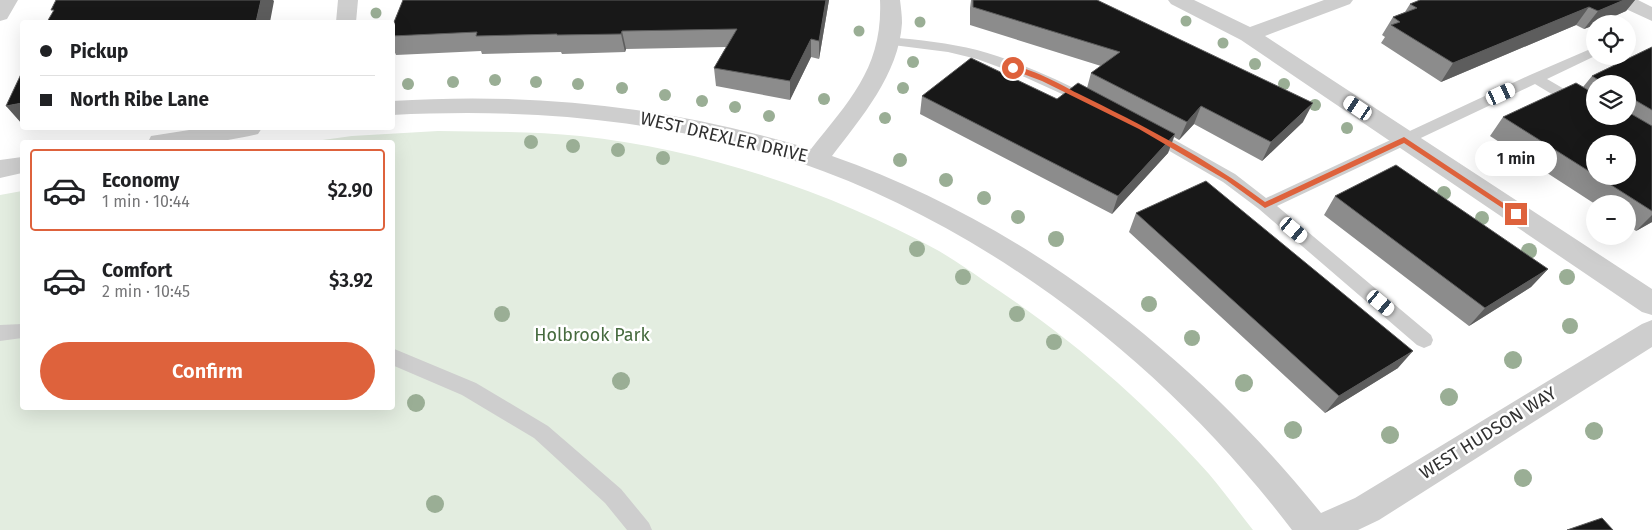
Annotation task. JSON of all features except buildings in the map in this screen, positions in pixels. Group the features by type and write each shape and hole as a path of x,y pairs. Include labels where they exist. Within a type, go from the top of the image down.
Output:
{"street":[{"path":"0,14 8,0"},
{"path":"346,20 348,0"},
{"path":"816,159 864,98 880,66 890,41 893,13 890,0"},
{"path":"1178,0 1249,35 1652,304"},
{"path":"1249,35 1342,0"},
{"path":"1622,0 1652,15"},
{"name":"WEST DREXLER DRIVE","path":"395,108 499,104 566,107 631,115 734,136 816,159 931,208 1010,253 1079,301 1155,361 1235,437 1276,483 1313,530"},
{"path":"173,140 237,130"},
{"path":"0,169 20,165"},
{"name":"WEST HUDSON WAY","path":"1321,530 1367,509 1652,332"}],"lane":[{"path":"890,41 928,44 981,56 1044,79 1106,110"},
{"path":"1265,205 1586,55"},
{"path":"1535,78 1586,109"},
{"path":"1141,128 1229,178 1265,205 1424,340"},
{"path":"0,333 20,331"},
{"path":"395,357 469,388 541,432 613,496 641,530"}],"green space":[{"name":"Holbrook Park","path":"438,131 527,132 562,134 626,142 673,151 766,176 855,210 945,254 1014,301 1074,346 1158,420 1209,474 1253,530 0,530 0,195 20,191 20,410 395,410 395,140 323,140 352,136"}],"route":[{"path":"1013,68 1044,79 1141,128 1229,178 1265,205 1404,140 1516,214"}]}
